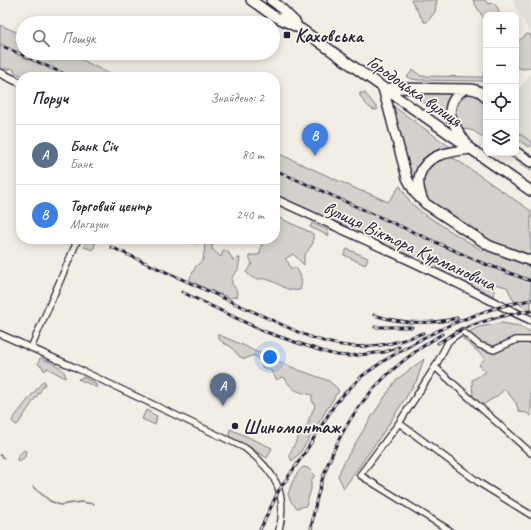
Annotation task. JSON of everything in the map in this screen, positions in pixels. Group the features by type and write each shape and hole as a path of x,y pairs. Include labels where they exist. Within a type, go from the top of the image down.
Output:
{"main road":[{"name":"Городоцька вулиця","path":"251,0 274,16"},
{"name":"Городоцька вулиця","path":"271,0 279,6 301,29"},
{"name":"Городоцька вулиця","path":"280,19 301,29 531,191"},
{"path":"483,94 477,90 464,89 384,88 407,178 415,193 426,204 490,246 531,261"},
{"path":"426,204 418,188 419,176 425,164 437,156 470,148 454,125 450,117 449,110 454,98 464,89"},
{"path":"519,154 531,162"}],"street":[{"path":"0,73 16,81"},
{"name":"вулиця Віктора Курмановича","path":"280,201 411,261 531,320"},
{"path":"32,348 76,244"},
{"path":"449,530 360,475 400,423 451,339 462,331 479,345 494,350 516,340 531,340"},
{"path":"0,334 245,448 258,458 269,470 278,485 282,506 279,530"},
{"path":"435,367 531,453"},
{"path":"400,423 481,484 531,515"}],"shaded area":[{"path":"411,0 437,0 435,12 427,22 424,22"},
{"path":"473,0 485,0 488,4 493,3 498,8 499,12 483,12 483,17"},
{"path":"512,0 531,0 531,34 519,12"},
{"path":"0,25 16,32 16,60 82,60 106,72 16,73 14,72 15,70 10,68 9,70 5,68 4,70 0,68"},
{"path":"527,34 531,35 531,67 527,69 519,68 519,41"},
{"path":"413,70 421,76 482,78 483,75 483,82 419,80 407,77"},
{"path":"531,73 531,143 519,133 519,89"},
{"path":"408,91 454,93 446,107 447,119"},
{"path":"360,93 365,93 378,109 375,110 369,107 360,96"},
{"path":"474,94 481,98 483,101 483,138 474,131 460,126 457,122 453,106 462,96"},
{"path":"393,106 450,147 443,150 416,179 413,185"},
{"path":"519,133 531,142 531,146 529,147 519,140"},
{"path":"280,154 388,202 400,186 411,203 424,214 483,251 488,249 506,258 531,266 531,312 513,300 507,287 494,284 494,296 280,196"},
{"path":"509,156 515,156 531,167 531,171"},
{"path":"450,157 457,160 531,211 531,256 493,243 425,198 422,178 427,167 442,158"},
{"path":"280,218 313,234 313,243 304,256 304,265 293,254 285,259 291,269 295,267 299,272 301,281 300,290 287,289 266,279 255,279 246,272 252,264 249,256 259,255 262,244 280,244"},
{"path":"312,223 328,230 329,236 310,227"},
{"path":"85,244 95,244 93,250 84,247"},
{"path":"191,244 200,244 198,247"},
{"path":"205,244 212,244 212,249 221,257 223,250 228,252 234,261 237,258 240,258 238,270 232,277 232,284 236,289 238,296 230,298 191,281 190,278 196,266 203,260"},
{"path":"347,249 368,258 365,265 344,255"},
{"path":"502,323 519,326 531,332 531,416 527,413 519,412 516,403 505,389 496,397 482,405 473,397 472,380 486,372 479,365 485,358 460,336 479,327"},
{"path":"217,334 296,369 329,381 337,388 339,392 336,394 300,453 292,461 289,455 299,436 310,421 308,421 315,406 312,400 312,395 296,390 290,386 285,378 281,377 277,380 271,371 262,367 258,358 254,355 245,359 240,357 230,346 219,339"},
{"path":"40,358 60,368 65,374 65,378 47,368 45,371 43,367 38,364"},
{"path":"424,359 417,380 387,427 344,488 338,476 344,462 369,421 396,380"},
{"path":"83,377 96,384 98,388 78,379"},
{"path":"43,381 45,384 16,425 12,420"},
{"path":"146,410 157,416 155,425 142,419"},
{"path":"230,429 272,448 267,458 230,437"},
{"path":"25,450 25,457 17,462 19,454"},
{"path":"303,467 308,468 315,475 311,481 311,489 306,506 297,508 292,503 288,495 290,487"}],"waterway":[{"path":"0,455 4,458"},
{"path":"33,487 50,501 60,505 81,502 94,504"}],"railway":[{"path":"0,45 16,52"},
{"path":"33,60 60,72"},
{"path":"280,172 480,262 531,281"},
{"path":"111,247 298,332 323,341 348,346 373,346 400,341 423,333"},
{"path":"182,292 263,331 328,353 349,356 385,352 399,347"},
{"path":"260,530 279,490 304,454 335,404 362,376 385,360 423,338 454,323 489,310 531,300"},
{"path":"438,343 455,333 481,322 507,315 531,311"},
{"path":"374,315 405,322 436,322 457,318"},
{"path":"375,327 412,327"},
{"path":"311,530 314,509 326,468 335,448 356,411 369,394 397,366 442,334"}],"place":[{"name":"Каховська","path":"287,35"},
{"name":"Торговий центр","path":"315,156"},
{"name":"Банк Січ","path":"223,406"},
{"name":"Шиномонтаж","path":"235,426"}]}
